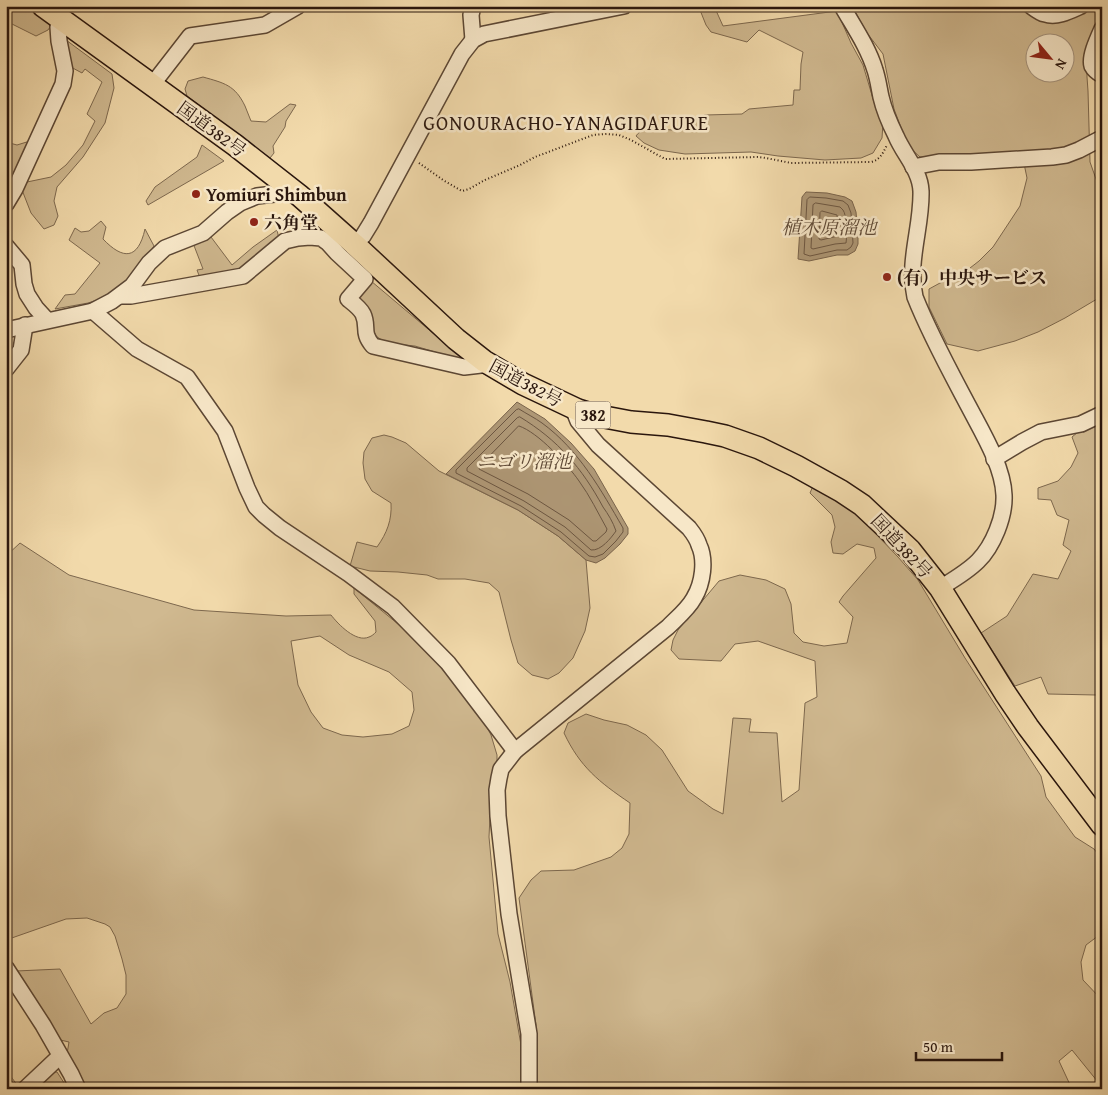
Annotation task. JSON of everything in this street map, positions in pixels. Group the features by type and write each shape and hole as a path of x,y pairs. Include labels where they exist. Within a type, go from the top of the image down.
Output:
{"highway":[{"name":"国道382号","path":"43,6 236,145 290,188 354,244 456,339 484,361 523,384 578,410 612,419 706,432 743,442 775,456 842,491 862,505 910,550 940,588 1010,700 1102,825"}],"street":[{"path":"152,85 190,36 265,25 298,6"},
{"path":"473,6 473,40"},
{"path":"354,244 363,236 371,223 462,54 473,40 484,34 624,6"},
{"path":"842,6 876,71 882,99 896,137 919,178 921,190 912,271 912,285 915,297 947,367 988,445 1000,473 1004,495 1000,523 978,561 940,588"},
{"path":"1031,6 1046,15 1056,15 1081,6"},
{"path":"6,204 15,189 63,84 65,71 58,27 62,20"},
{"path":"1102,29 1094,50 1092,67 1102,75"},
{"path":"914,167 939,162 970,162 1066,155 1102,138"},
{"path":"7,328 93,311 106,305 132,286 149,263 164,248 203,233 240,203 257,196 283,193 290,188"},
{"path":"120,296 131,296 243,276 285,241 298,238 321,238 365,279 348,299 363,315 365,334 373,346 464,367 481,365 484,361"},
{"path":"6,246 22,264 27,294 47,320"},
{"path":"93,311 137,349 187,377 225,431 256,507 280,528 349,574 393,607 448,663 515,751"},
{"path":"6,369 21,350 25,325"},
{"path":"529,1089 529,1034 509,914 497,808 497,790 502,769 515,751 668,627 682,613 694,599 700,585 702,568 702,552 689,528 598,445 578,421 576,416 578,410"},
{"path":"994,459 1041,432 1081,424 1102,414"},
{"path":"6,968 42,1025 78,1089"},
{"path":"25,1089 60,1056"}],"path":[{"path":"407,156 462,190 469,189 535,157 593,135 618,135 665,158 757,157 792,163 876,161 881,156 887,143 896,137"}],"shaded area":[{"path":"6,6 25,6 52,24 48,30 36,36 6,21"},
{"path":"702,6 714,6 723,26 837,11 863,65 877,112 883,123 882,138 873,153 861,158 825,160 751,152 685,154 659,150 644,143 636,136 649,128 674,130 686,128 692,120 705,115 742,114 749,109 793,105 794,90 800,90 803,52 759,30 747,42 711,32 700,10"},
{"path":"852,6 1018,6 1035,17 1061,21 1091,6 1102,6 1087,53 1087,77 1090,162 1102,196 1102,296 1038,332 1015,341 978,351 947,344 929,307 929,289 961,275 993,247 1020,206 1027,178 1022,154 920,157 908,146 894,109 883,54 867,33"},
{"path":"66,40 112,74 114,88 105,123 83,157 57,187 54,201 58,216 54,225 44,229 31,213 22,190 27,182 51,177 66,165 83,145 95,121 87,114 102,82 85,69 82,73 69,66"},
{"path":"203,77 223,83 233,89 245,106 251,121 266,122 290,104 296,105 273,146 274,153 270,158 187,96 185,89 188,81"},
{"path":"30,141 6,190 6,142 17,145"},
{"path":"202,145 224,161 148,205 146,201 155,187 197,157"},
{"path":"101,221 106,227 103,239 117,251 129,254 134,251 142,239 145,229 154,246 139,269 115,294 88,303 55,309 65,295 75,294 100,263 69,240 75,228 81,232 89,231"},
{"path":"277,230 279,239 241,272 200,278 197,270 203,269 193,243 211,237 232,265"},
{"path":"371,281 466,361 459,361 415,346 386,343 376,336 355,298"},
{"path":"1094,425 1102,428 1102,697 1096,695 1048,694 1041,677 1015,686 981,633 1007,616 1033,574 1058,579 1071,551 1063,545 1069,520 1057,515 1051,500 1038,499 1038,488 1058,481 1071,467 1078,453 1072,437 1084,427"},
{"path":"384,435 406,443 439,471 518,510 558,536 586,560 590,608 585,631 573,658 559,673 548,679 532,675 518,663 499,592 489,583 465,579 438,579 427,575 398,572 370,571 350,566 357,542 377,547 384,537 390,521 391,503 372,491 365,479 363,463 364,452 372,438"},
{"path":"813,486 851,508 918,580 965,658 1041,776 1046,797 1075,837 1094,849 1102,859 1102,933 1086,945 1081,962 1083,980 1102,1000 1102,1087 1072,1050 1059,1061 1072,1089 536,1089 536,1025 519,898 531,880 541,871 574,870 611,857 622,848 629,834 630,803 600,781 584,765 564,733 568,723 586,714 627,725 646,735 662,750 688,791 723,814 733,718 751,719 749,732 777,733 782,802 799,790 805,703 817,697 815,661 758,641 735,644 721,661 679,659 671,650 678,630 719,581 740,575 766,580 785,589 791,604 794,633 803,642 824,646 847,643 853,617 839,602 876,558 874,548 857,544 843,554 833,553 831,542 835,527 832,515 810,493"},
{"path":"20,543 69,575 194,610 286,616 331,615 353,635 364,638 372,636 376,632 375,621 354,594 354,588 431,651 482,717 491,735 497,755 497,768 491,794 489,837 498,934 510,982 521,1045 522,1089 87,1089 67,1054 69,1042 56,1039 16,971 60,969 91,1024 104,1013 117,1008 126,994 126,975 115,936 110,927 87,918 66,919 6,940 6,828 9,805 6,797 6,556","holes":["320,636 349,655 389,672 412,692 414,710 409,726 392,734 363,737 342,735 323,728 311,712 298,685 291,641"]},
{"path":"6,1069 7,1071 20,1089 6,1089"},
{"path":"52,1072 57,1072 68,1089 36,1089"}],"water":[{"name":"植木原溜池","path":"806,192 827,193 845,197 852,201 856,212 858,235 858,244 855,251 848,255 837,255 809,261 798,259 802,197"},
{"name":"ニゴリ溜池","path":"517,402 545,419 571,443 594,469 628,528 628,534 620,544 605,558 596,563 586,560 558,536 518,510 446,474"}],"place":[{"name":"Yomiuri Shimbun","path":"196,194"},
{"name":"六角堂","path":"254,222"},
{"name":"(有）中央サービス","path":"887,277"}],"district":[{"name":"GONOURACHO-YANAGIDAFURE","path":"566,122"}]}
